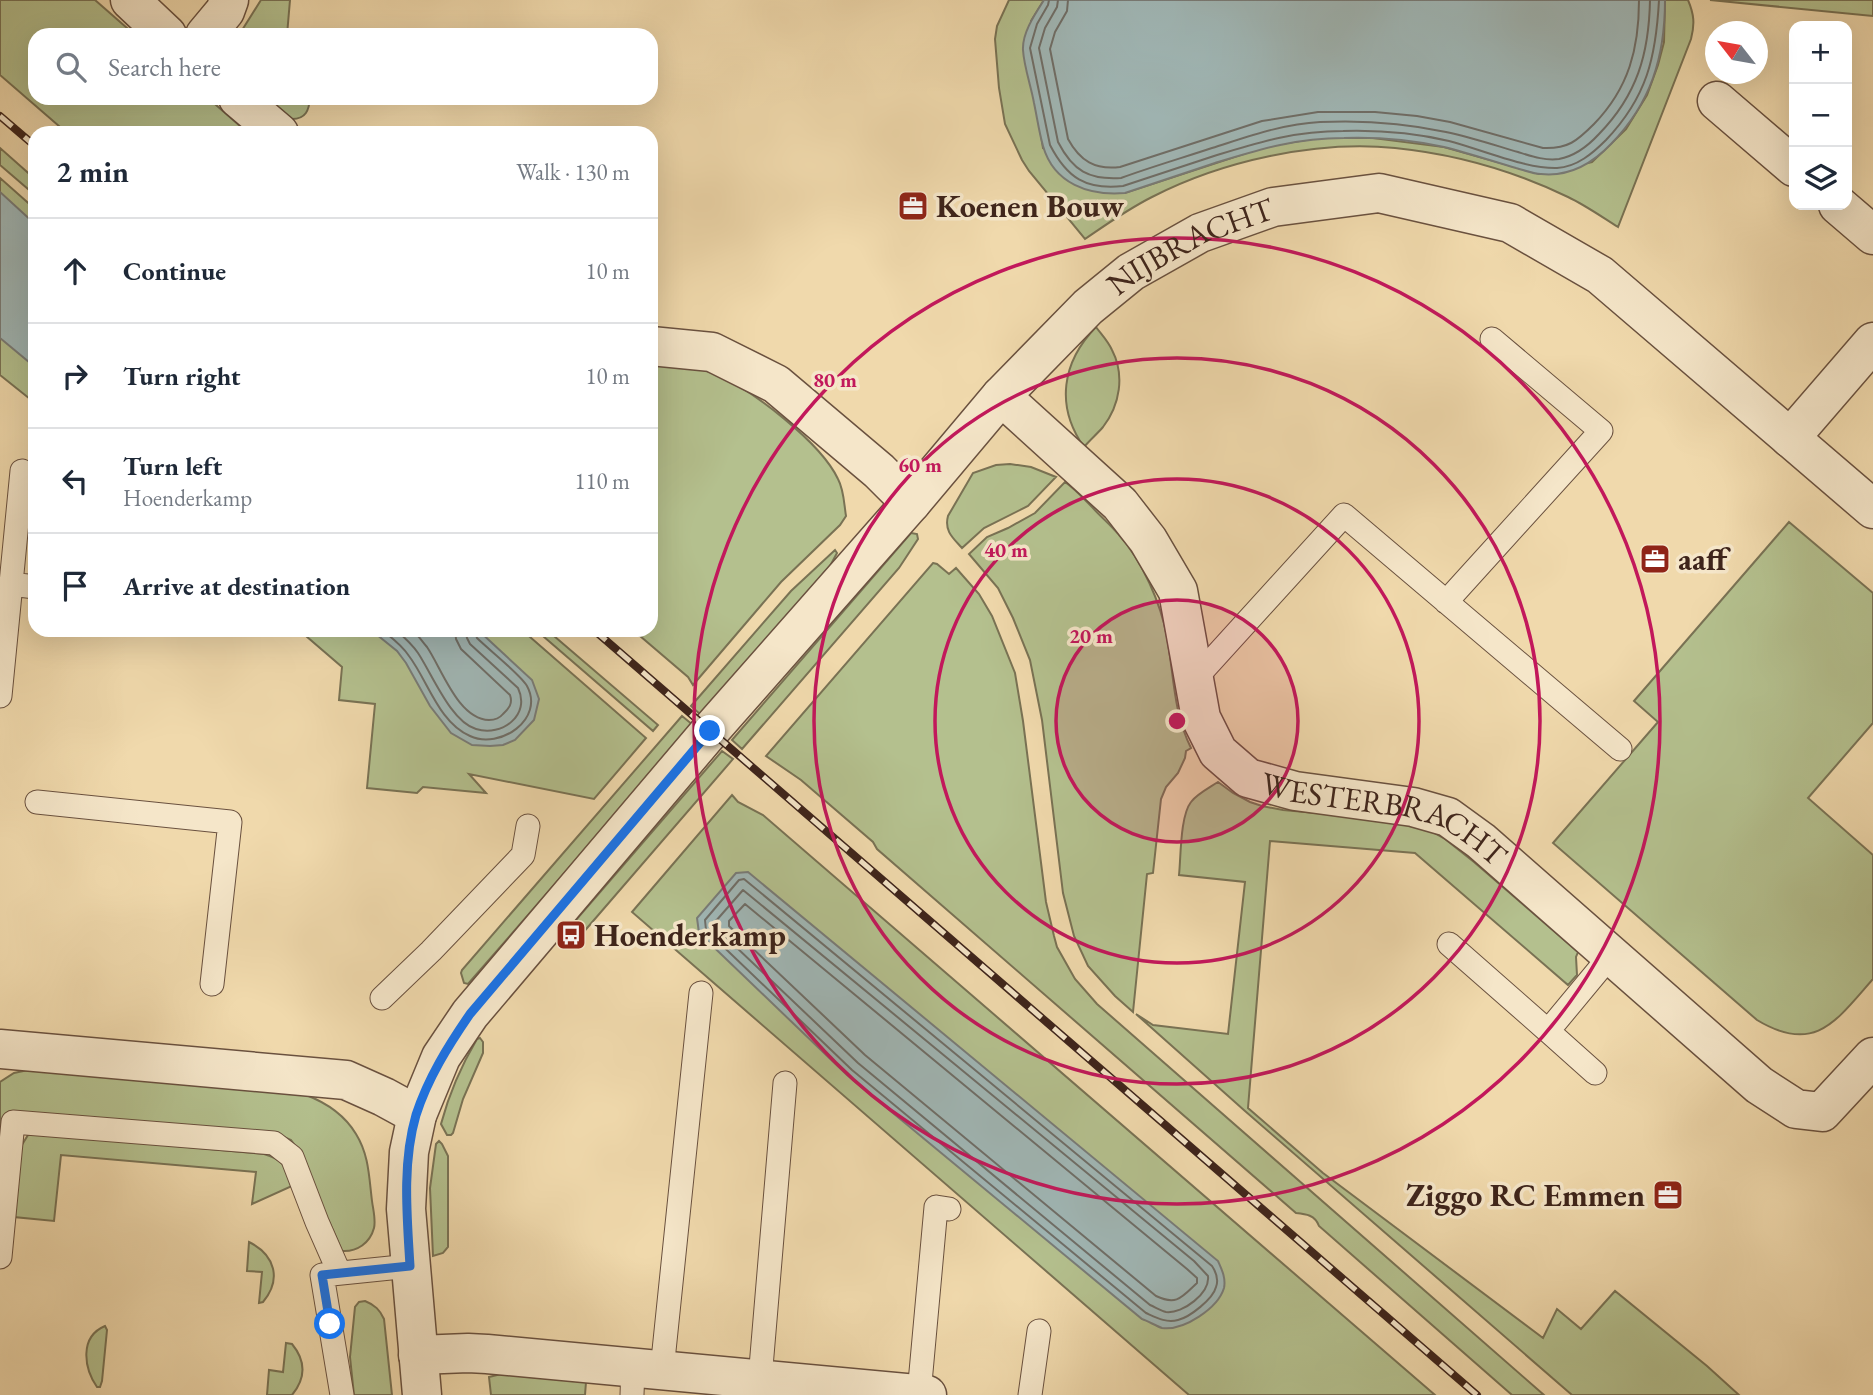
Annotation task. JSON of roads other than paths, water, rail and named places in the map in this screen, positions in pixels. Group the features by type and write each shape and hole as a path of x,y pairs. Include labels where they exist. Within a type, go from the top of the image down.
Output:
{"street":[{"path":"130,0 160,28"},
{"path":"211,28 225,11 229,0"},
{"path":"1717,101 1789,163"},
{"path":"247,105 271,126"},
{"name":"NIJBRACHT","path":"416,1115 441,1057 470,1014 710,731 911,503 1001,396 1088,307 1120,280 1200,233 1273,207 1379,193 1510,223 1600,275 1873,509"},
{"path":"1844,210 1873,235"},
{"path":"1790,438 1873,342"},
{"path":"658,347 712,352 776,384 879,471 911,503"},
{"name":"WESTERBRACHT","path":"1001,396 1120,504 1148,540 1178,592 1201,718 1218,752 1248,778 1295,792 1413,807 1448,817 1481,841 1759,1084 1796,1109 1822,1112 1873,1057"},
{"path":"0,1049 345,1080 416,1115 409,1152 406,1209 422,1395"},
{"path":"418,1355 487,1354 642,1377 760,1379 927,1395"}],"lane":[{"path":"1446,601 1601,431 1492,340"},
{"path":"0,696 22,471"},
{"path":"1194,680 1344,515 1620,749"},
{"path":"11,584 28,586"},
{"path":"37,802 230,822 212,984"},
{"path":"382,998 523,855 528,826"},
{"path":"1449,944 1595,1073"},
{"path":"1548,1031 1612,955"},
{"path":"642,1377 701,993"},
{"path":"760,1379 785,1083"},
{"path":"0,1257 13,1122 274,1143 292,1157 339,1272"},
{"path":"919,1395 936,1207 949,1209"},
{"path":"342,1395 322,1275 410,1266"},
{"path":"1030,1395 1039,1331"}],"water":[{"path":"1044,0 1665,0 1662,41 1646,95 1611,144 1580,168 1562,173 1535,173 1444,147 1369,138 1327,138 1263,149 1125,193 1112,193 1086,189 1064,178 1055,170 1043,146 1023,44 1033,17"},
{"path":"0,192 28,218 28,361 0,338"},
{"path":"380,637 486,637 532,680 539,699 534,720 515,740 503,745 472,745 451,733 430,706 397,651"},
{"path":"748,872 1218,1261 1224,1288 1215,1303 1199,1317 1171,1328 1162,1328 1142,1319 847,1075 699,933 697,918 736,873"}],"railway":[{"path":"0,116 28,140"},
{"path":"602,637 1477,1395"}],"place":[{"name":"Koenen Bouw","path":"913,206"},
{"name":"aaff","path":"1655,559"},
{"name":"Hoenderkamp","path":"571,935"},
{"name":"Ziggo RC Emmen","path":"1668,1195"}]}
